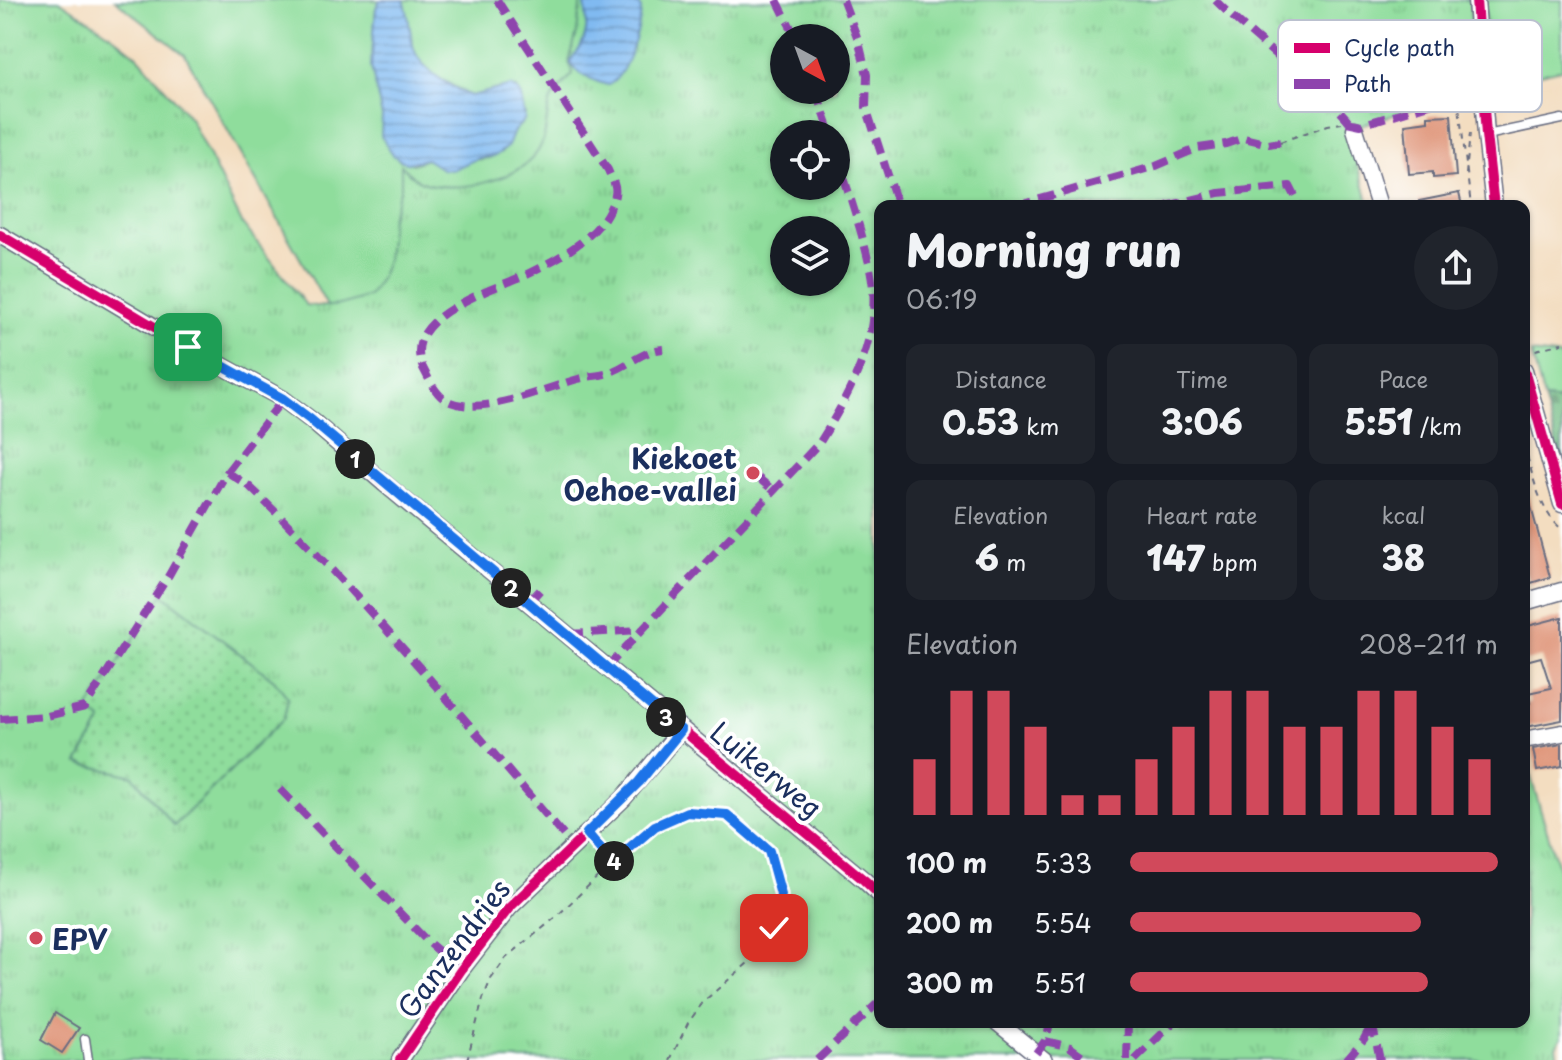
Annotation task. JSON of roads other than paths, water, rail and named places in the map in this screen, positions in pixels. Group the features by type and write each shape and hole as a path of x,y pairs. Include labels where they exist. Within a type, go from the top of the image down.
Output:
{"street":[{"path":"1476,0 1478,20"},
{"path":"1485,112 1493,200"},
{"path":"1349,126 1377,200"},
{"name":"Luikerweg","path":"0,235 188,347 283,399 874,889"},
{"path":"1530,391 1562,504"},
{"path":"1530,600 1562,591"},
{"name":"Ganzendries","path":"400,1060 461,970 509,908 639,782 681,730"},
{"path":"1530,739 1562,733"},
{"path":"1004,1028 1044,1060"}],"lane":[{"path":"1486,135 1562,119"},
{"path":"85,1039 88,1060"}],"water":[{"path":"380,0 404,0 417,56 430,71 447,83 471,96 511,86 520,93 525,119 514,131 508,146 495,156 478,158 452,170 442,169 426,159 406,163 394,156 381,136 382,116 371,67 376,8"},
{"path":"584,0 630,0 640,5 640,18 631,52 621,73 608,85 572,66 571,60 585,35"}],"place":[{"name":"Kiekoet Oehoe-vallei","path":"753,473"},
{"name":"EPV","path":"36,938"}]}
